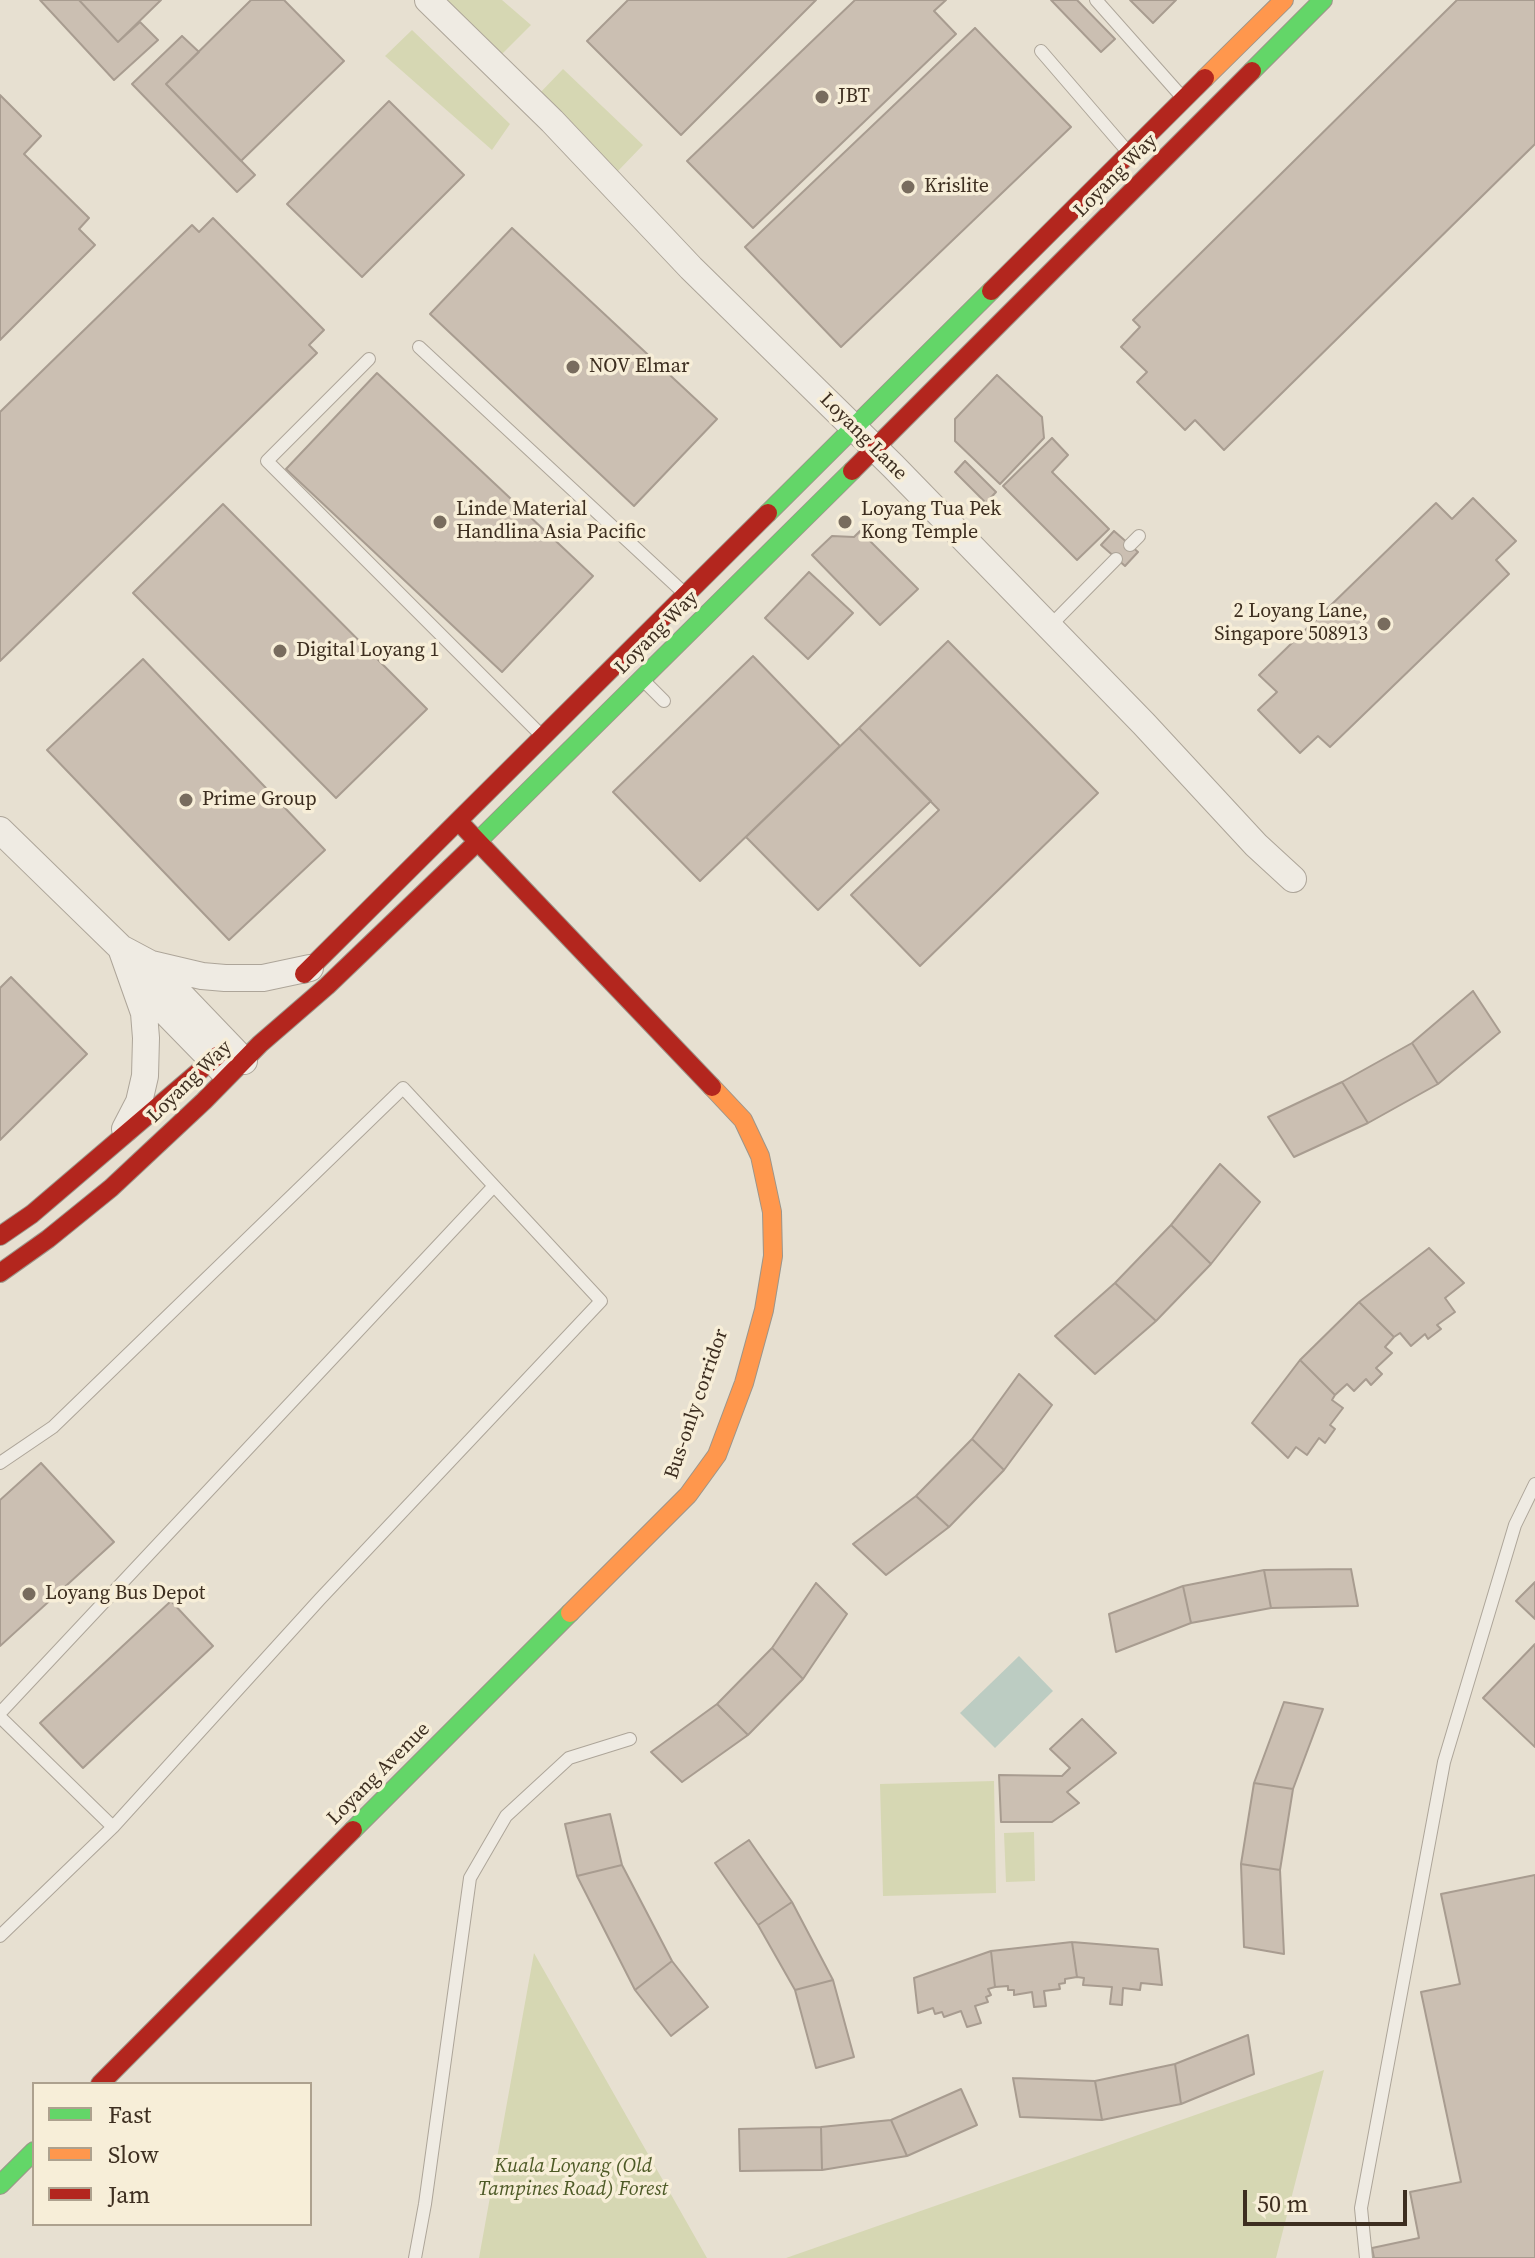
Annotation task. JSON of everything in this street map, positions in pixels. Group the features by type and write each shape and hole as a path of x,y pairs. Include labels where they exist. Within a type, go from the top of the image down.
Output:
{"main road":[{"name":"Loyang Way","path":"289,988 1284,0"},
{"name":"Loyang Way","path":"0,1236 232,1055 260,1044 327,986 478,841 1031,294 1323,0"},
{"path":"516,803 508,844 509,860 517,882"},
{"name":"Bus-only corridor","path":"458,821 715,1090 725,1125 745,1159 760,1212 762,1254 753,1307 736,1365 688,1495"},
{"name":"Loyang Way","path":"0,1273 111,1188 232,1055"},
{"name":"Loyang Avenue","path":"102,2082 688,1495"},
{"path":"0,2185 32,2153"}],"street":[{"name":"Loyang Lane","path":"428,0 552,121 691,268 875,448 1144,724 1256,845 1293,879"},
{"path":"0,830 142,972 232,1055"},
{"path":"142,972 263,978 310,968"},
{"path":"117,1143 139,1102 145,1076 142,972"}],"lane":[{"path":"1096,0 1184,99"},
{"path":"1041,51 1130,154"},
{"path":"419,347 687,595"},
{"path":"369,359 267,461 543,737"},
{"path":"1049,627 1116,559"},
{"path":"642,678 664,701"},
{"path":"0,1463 53,1427 403,1088 601,1301 320,1599 113,1827 0,1936"},
{"path":"113,1827 0,1715 493,1187"},
{"path":"1366,2258 1361,2208 1444,1762 1515,1525 1535,1484"},
{"path":"415,2258 470,1878 506,1816 569,1758 630,1739"}],"green space":[{"path":"442,0 502,0 531,25 501,55"},
{"path":"412,30 510,124 492,150 385,56"},
{"path":"563,69 643,145 617,172 537,96"},
{"path":"994,1781 996,1893 883,1896 880,1784"},
{"path":"1034,1832 1035,1881 1006,1882 1004,1833"},
{"name":"Kuala Loyang (Old Tampines Road) Forest","path":"534,1953 707,2258 479,2258"},
{"path":"1324,2070 1276,2258 786,2258"}],"shaded area":[{"path":"1019,1656 1053,1691 995,1748 960,1713"}],"building":[{"path":"40,0 79,0 118,42 140,22 158,40 114,80"},
{"path":"79,0 161,0 118,42"},
{"path":"251,0 284,0 344,61 241,161 166,84"},
{"path":"628,0 816,0 681,135 587,41"},
{"name":"JBT","path":"855,0 946,0 934,11 956,34 753,228 687,161"},
{"path":"1051,0 1077,0 1115,39 1101,52"},
{"path":"1130,0 1176,0 1153,23"},
{"path":"1457,0 1535,0 1535,144 1224,450 1195,420 1185,430 1137,382 1147,372 1121,347 1140,327 1133,320"},
{"name":"Krislite","path":"975,28 1071,127 841,347 745,247"},
{"path":"182,36 199,52 166,84 255,175 237,192 132,84"},
{"path":"0,95 41,136 24,154 89,218 79,229 95,245 0,340"},
{"path":"389,101 464,175 362,277 287,204"},
{"path":"213,218 324,330 309,345 317,353 0,661 0,412 192,225 199,232"},
{"name":"NOV Elmar","path":"512,228 717,419 634,506 430,314"},
{"name":"Linde Material Handlina Asia Pacific","path":"377,373 593,576 502,672 286,469"},
{"path":"997,375 1042,417 1044,438 1000,484 955,441 955,419"},
{"path":"1052,438 1068,455 1052,472 1109,529 1077,560 1003,486"},
{"path":"965,461 996,492 986,503 955,472"},
{"name":"2 Loyang Lane, Singapore 508913","path":"1473,498 1516,541 1496,560 1509,574 1330,747 1318,736 1300,753 1258,710 1277,692 1259,675 1436,503 1452,519"},
{"name":"Digital Loyang 1","path":"223,504 427,709 336,798 133,593"},
{"path":"860,531 918,589 880,625 812,555 832,536 854,537"},
{"path":"1114,531 1138,552 1125,566 1101,545"},
{"path":"809,572 853,613 808,659 765,618"},
{"path":"948,641 1098,793 920,966 851,895 939,810 859,728"},
{"path":"753,656 840,746 700,881 613,792"},
{"name":"Prime Group","path":"143,659 325,850 229,940 47,750"},
{"path":"859,728 931,801 818,910 746,837"},
{"path":"11,977 87,1054 0,1140 0,988"},
{"path":"1473,991 1500,1032 1438,1084 1412,1043"},
{"path":"1412,1043 1438,1084 1368,1123 1342,1082"},
{"path":"1342,1082 1368,1123 1294,1157 1268,1117"},
{"path":"1220,1164 1260,1202 1211,1264 1171,1225"},
{"path":"1171,1225 1211,1264 1156,1321 1115,1283"},
{"path":"1429,1248 1464,1283 1445,1298 1455,1312 1437,1325 1441,1329 1428,1339 1425,1334 1411,1346 1400,1333 1394,1337 1359,1302"},
{"path":"1115,1283 1156,1321 1095,1374 1055,1336"},
{"path":"1359,1302 1394,1337 1385,1347 1392,1353 1376,1368 1382,1374 1371,1385 1366,1379 1354,1391 1347,1384 1335,1395 1300,1360"},
{"path":"1300,1360 1335,1395 1332,1400 1343,1408 1330,1425 1335,1429 1325,1443 1319,1438 1307,1455 1296,1447 1288,1458 1252,1423"},
{"path":"1019,1374 1052,1405 1004,1470 972,1439"},
{"path":"972,1439 1004,1470 949,1527 916,1496"},
{"name":"Loyang Bus Depot","path":"41,1463 114,1542 0,1646 0,1500"},
{"path":"916,1496 949,1527 886,1575 853,1544"},
{"path":"1351,1569 1358,1606 1271,1608 1264,1570"},
{"path":"1264,1570 1271,1608 1191,1623 1183,1586"},
{"path":"1535,1582 1535,1619 1516,1601"},
{"path":"816,1583 847,1614 803,1679 772,1648"},
{"path":"1183,1586 1191,1623 1116,1652 1109,1614"},
{"name":"Loyang Bus Depot","path":"171,1601 213,1646 83,1768 40,1723"},
{"path":"1535,1644 1535,1747 1483,1698"},
{"path":"772,1648 803,1679 748,1735 717,1704"},
{"path":"1284,1702 1323,1709 1293,1789 1254,1783"},
{"path":"717,1704 748,1735 682,1782 651,1752"},
{"path":"1082,1719 1116,1753 1067,1792 1079,1803 1052,1822 1001,1822 999,1775 1062,1776 1070,1768 1050,1749"},
{"path":"1254,1783 1293,1789 1280,1870 1241,1864"},
{"path":"610,1814 622,1865 577,1876 565,1824"},
{"path":"749,1840 792,1902 758,1925 715,1863"},
{"path":"1241,1864 1280,1870 1284,1954 1244,1947"},
{"path":"622,1865 672,1961 635,1990 577,1876"},
{"path":"1535,1875 1535,2258 1374,2258 1372,2248 1419,2238 1410,2192 1461,2182 1421,1992 1460,1984 1441,1894"},
{"path":"792,1902 833,1980 795,1990 758,1925"},
{"path":"1072,1942 1158,1949 1162,1985 1141,1983 1140,1990 1123,1988 1122,2005 1110,2004 1112,1987 1083,1985 1084,1978 1077,1977"},
{"path":"1072,1942 1077,1977 1065,1979 1065,1983 1059,1984 1060,1989 1044,1991 1046,2006 1034,2007 1032,1992 1014,1995 1014,1990 1008,1990 1008,1986 995,1987 991,1951"},
{"path":"991,1951 995,1987 988,1989 991,1995 986,1997 988,2002 975,2006 981,2023 967,2027 961,2011 944,2017 942,2012 935,2014 933,2008 918,2013 914,1978"},
{"path":"672,1961 708,2007 671,2036 635,1990"},
{"path":"833,1980 854,2057 816,2068 795,1990"},
{"path":"1248,2035 1254,2074 1181,2104 1175,2064"},
{"path":"1175,2064 1181,2104 1102,2120 1095,2081"},
{"path":"1013,2078 1095,2081 1102,2120 1020,2117"},
{"path":"961,2089 977,2125 907,2156 891,2120"},
{"path":"891,2120 907,2156 822,2170 821,2127"},
{"path":"821,2127 822,2170 740,2171 739,2129"}],"traffic: fast":[{"path":"1252,71 1323,0"},
{"path":"768,513 991,291"},
{"path":"473,846 852,471"},
{"path":"353,1830 570,1613"},
{"path":"0,2185 32,2153"}],"traffic: slow":[{"path":"1205,78 1284,0"},
{"path":"570,1613 688,1495 717,1455 744,1383 764,1310 773,1256 772,1212 760,1156 743,1120 712,1087"}],"traffic: jam":[{"path":"852,471 1252,71"},
{"path":"991,291 1205,78"},
{"path":"304,974 768,513"},
{"path":"462,825 712,1087"},
{"path":"0,1273 111,1188 473,846"},
{"path":"0,1236 32,1214 217,1056"},
{"path":"102,2082 353,1830"}],"place":[{"name":"JBT","path":"822,97"},
{"name":"Krislite","path":"908,187"},
{"name":"NOV Elmar","path":"573,367"},
{"name":"Linde Material Handlina Asia Pacific","path":"440,522"},
{"name":"Loyang Tua Pek Kong Temple","path":"845,522"},
{"name":"2 Loyang Lane, Singapore 508913","path":"1384,624"},
{"name":"Digital Loyang 1","path":"280,651"},
{"name":"Prime Group","path":"186,800"},
{"name":"Loyang Bus Depot","path":"29,1594"}]}
